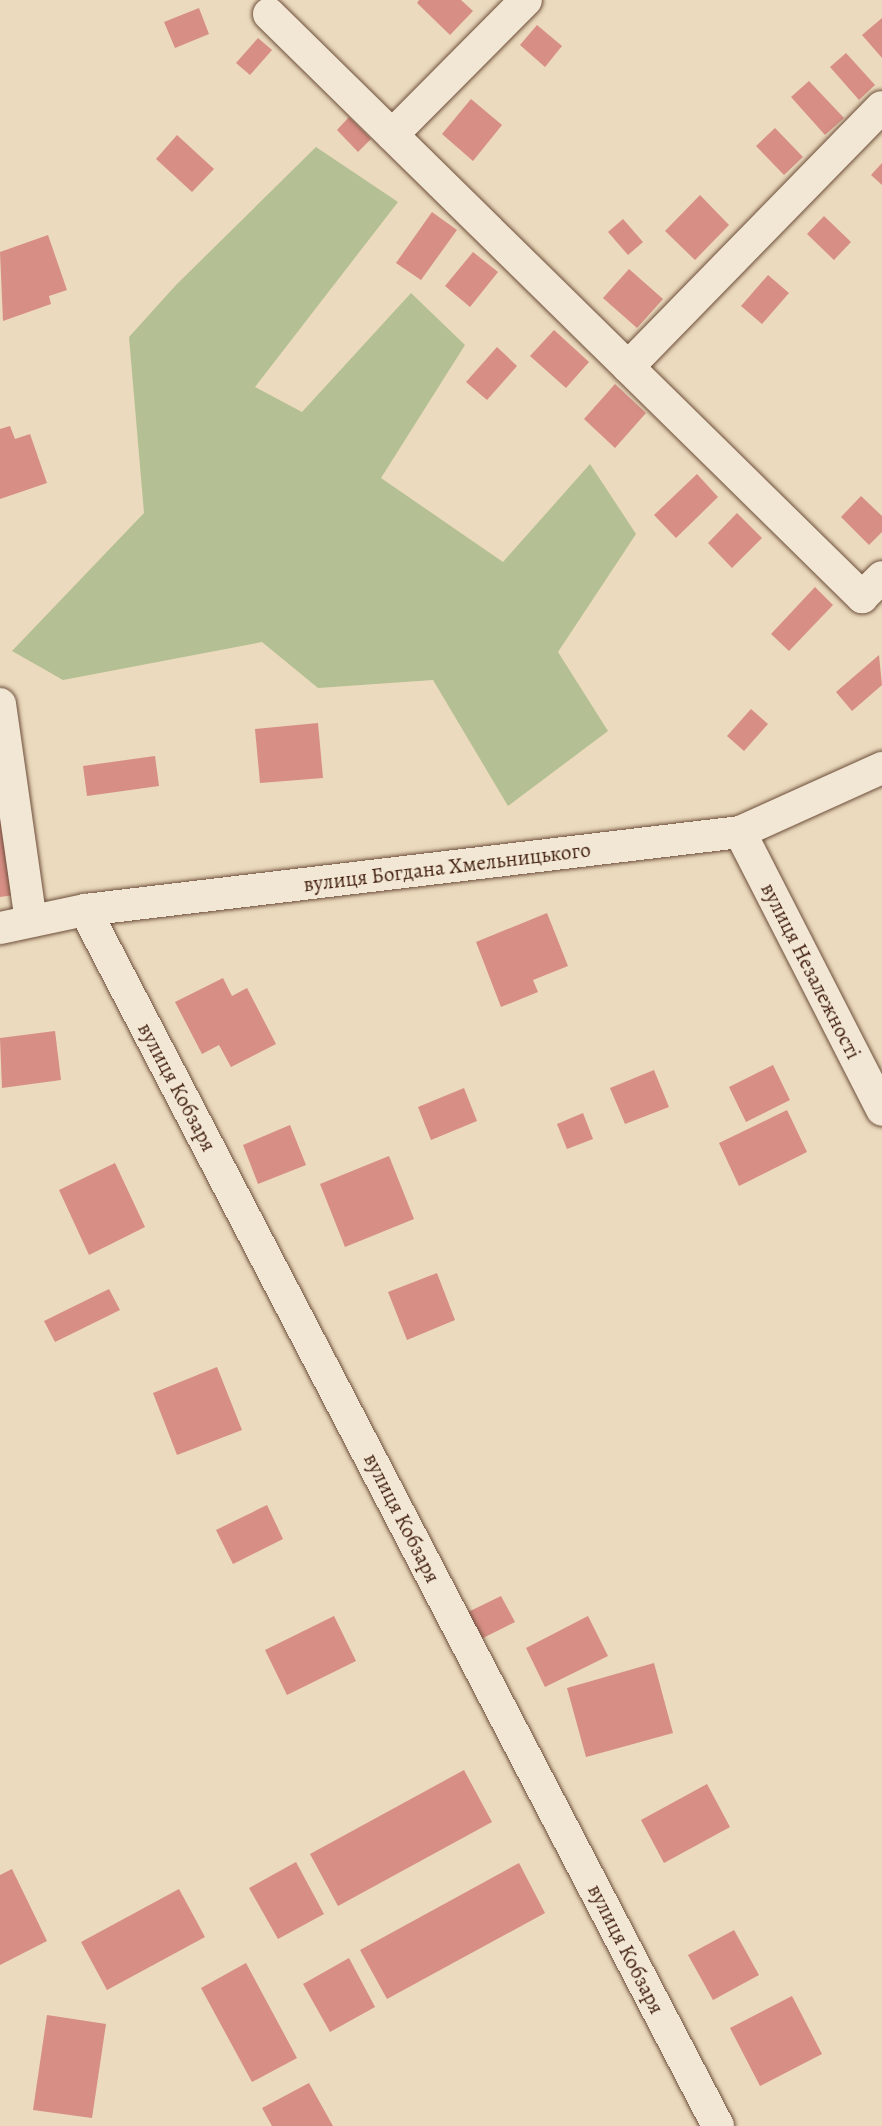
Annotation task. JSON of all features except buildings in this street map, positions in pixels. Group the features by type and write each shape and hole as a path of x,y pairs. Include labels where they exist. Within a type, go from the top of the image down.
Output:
{"street":[{"path":"392,135 526,0"},
{"path":"269,14 862,597 882,577"},
{"path":"628,367 882,107"},
{"path":"0,704 31,921"},
{"name":"вулиця Богдана Хмельницького","path":"0,928 85,910 740,831 882,768"},
{"name":"вулиця Незалежності","path":"740,831 882,1110"},
{"name":"вулиця Кобзаря","path":"85,910 718,2126"}],"green space":[{"path":"316,147 398,202 255,387 302,412 411,293 465,345 381,478 503,562 590,464 636,534 558,652 608,731 508,806 433,680 318,688 262,642 63,680 12,651 144,513 129,337 176,285"}]}
